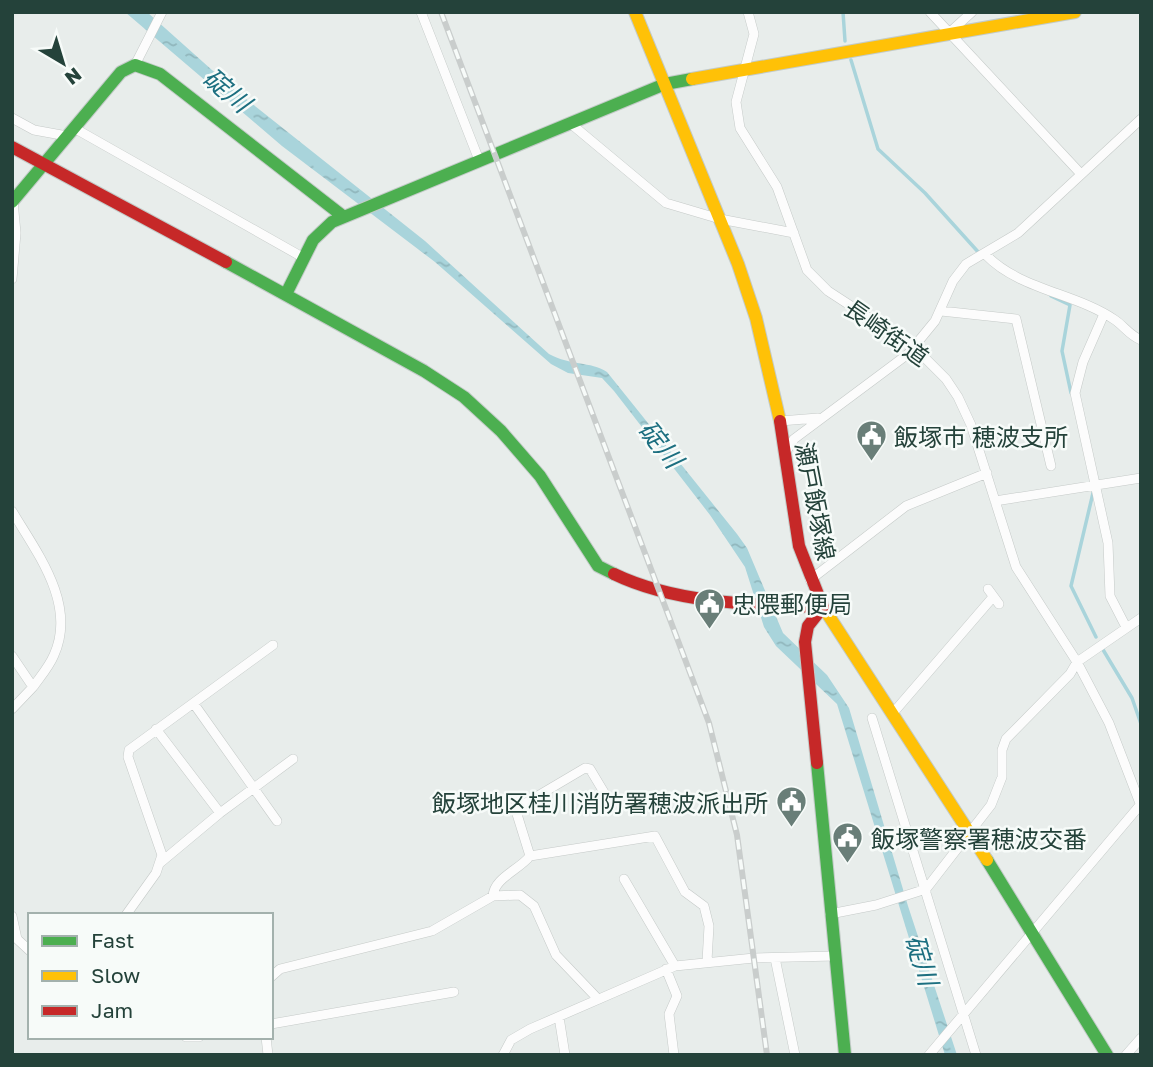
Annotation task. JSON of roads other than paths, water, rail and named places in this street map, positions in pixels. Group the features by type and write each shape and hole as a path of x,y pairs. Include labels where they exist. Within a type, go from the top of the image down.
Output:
{"street":[{"path":"421,12 480,160"},
{"name":"瀬戸飯塚線","path":"635,12 720,219 756,318 780,421 799,546 810,580 823,607 970,832 1107,1055"},
{"name":"長崎街道","path":"748,12 754,34 736,102 740,128 777,187 814,281 915,347 946,379 958,397 987,473 1016,567 1077,662 1109,723 1141,805"},
{"path":"930,12 1081,174"},
{"path":"950,33 972,12"},
{"path":"286,294 323,228 361,209 665,84 1074,12"},
{"path":"12,279 16,233 13,201 121,72 135,65 162,13"},
{"path":"135,65 148,67 160,74 344,217"},
{"path":"12,118 34,130 71,132 304,258"},
{"path":"785,453 794,439 915,347 941,311 960,271 1018,233 1141,119"},
{"path":"570,122 666,203 720,219 794,233"},
{"path":"12,147 286,294 424,371 464,397 502,431 540,475 597,566 612,575 657,587 735,600 783,606 823,607"},
{"path":"986,255 1009,272 1104,314 1141,340"},
{"path":"941,311 1016,319 1051,466"},
{"path":"1104,314 1083,362 1075,393 1108,543 1110,596 1126,627"},
{"path":"780,421 794,422 823,417"},
{"path":"810,580 906,506 987,473"},
{"path":"995,501 1141,478"},
{"path":"12,511 55,585 60,615 55,653 33,687 12,709"},
{"path":"892,713 993,596"},
{"path":"823,607 808,626 805,642 808,696 845,1055"},
{"path":"831,914 876,905 924,890 982,819 1002,777 1002,750 1006,739 1070,674 1077,662 1141,618"},
{"path":"160,863 160,843 128,757 132,746 273,645"},
{"path":"12,656 33,687"},
{"path":"194,704 277,821"},
{"path":"872,718 960,1018 976,1055"},
{"path":"156,729 220,813"},
{"path":"127,913 160,863 220,813 293,759"},
{"path":"530,856 516,818 519,807 585,768 590,769 605,794"},
{"path":"929,1055 1141,805"},
{"path":"493,896 493,888 498,882 530,856 655,836 685,892 704,906 709,926 706,961"},
{"path":"624,879 670,967 677,996 669,1014 674,1055"},
{"path":"273,975 280,968 432,931 493,896 520,895 529,900 556,955 598,999"},
{"path":"12,916 17,939 28,949"},
{"path":"503,1055 511,1040 670,967 706,961 835,956"},
{"path":"775,958 794,1055"},
{"path":"273,1024 454,992"},
{"path":"559,1017 565,1055"},
{"path":"1126,1055 1141,1038"}],"water":[{"name":"碇川","path":"125,12 147,12 231,87 425,241 549,354 607,372 737,534 747,548 783,633 827,675 849,708 908,906 957,1055 945,1055 837,704 776,646 764,627 745,567 710,515 614,391 602,378 568,373 551,364 435,262 282,146"}],"waterway":[{"path":"843,12 845,41"},
{"path":"851,60 878,149 925,193 980,254"},
{"path":"1051,296 1070,305 1062,351 1071,393"},
{"path":"1093,493 1071,586 1096,637"},
{"path":"1102,648 1132,698 1141,724"}],"railway":[{"path":"441,12 709,723 737,835 767,1055"}],"place":[{"name":"飯塚市 穂波支所","path":"871,463"},
{"name":"忠隈郵便局","path":"709,630"},
{"name":"飯塚地区桂川消防署穂波派出所","path":"791,829"},
{"name":"飯塚警察署穂波交番","path":"848,865"}]}
